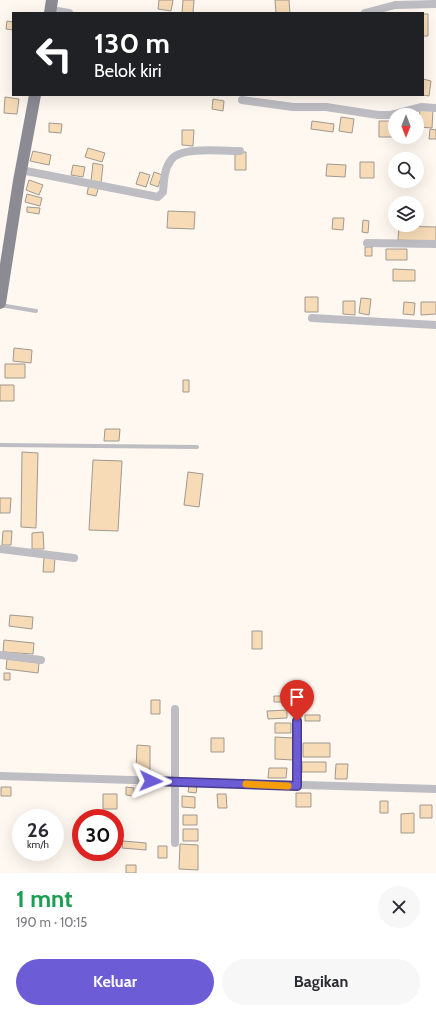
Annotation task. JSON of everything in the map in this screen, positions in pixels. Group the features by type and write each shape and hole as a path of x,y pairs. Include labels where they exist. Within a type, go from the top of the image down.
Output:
{"main road":[{"path":"0,304 21,170 35,96"}],"street":[{"path":"368,12 394,2 436,4"},
{"path":"51,8 65,12"},
{"path":"242,100 293,107 326,107 378,115 390,115 421,107 436,108"},
{"path":"21,170 158,197 163,192 168,165 179,153 189,151 240,151"},
{"path":"367,243 436,244"},
{"path":"312,318 436,324"},
{"path":"0,548 74,558"},
{"path":"0,655 41,660"},
{"path":"175,709 175,843"},
{"path":"297,721 297,786"},
{"path":"0,776 436,789"}],"lane":[{"path":"0,304 36,311"},
{"path":"0,444 197,447"}],"building":[{"path":"159,0 173,0 171,11 158,9"},
{"path":"183,0 194,0 193,12 182,12"},
{"path":"275,0 289,0 290,12 276,12"},
{"path":"424,14 428,14 428,36 424,36"},
{"path":"7,21 12,22 12,30 6,29"},
{"path":"424,79 431,81 429,96 424,95"},
{"path":"5,97 19,99 17,114 4,113"},
{"path":"213,99 224,101 223,111 212,109"},
{"path":"424,108 433,109 432,128 424,127"},
{"path":"341,117 354,119 352,133 339,131"},
{"path":"312,121 334,124 333,132 311,129"},
{"path":"379,121 388,121 388,137 379,137"},
{"path":"49,123 62,124 61,133 49,132"},
{"path":"430,129 436,130 436,139 429,139"},
{"path":"182,130 194,130 193,146 182,145"},
{"path":"88,148 105,153 102,162 85,157"},
{"path":"33,151 51,155 49,165 30,161"},
{"path":"235,152 246,152 246,170 235,170"},
{"path":"360,162 374,162 374,178 360,178"},
{"path":"93,163 103,165 101,183 91,181"},
{"path":"327,164 346,165 345,177 326,176"},
{"path":"73,165 85,167 83,177 71,175"},
{"path":"140,172 150,175 146,187 136,184"},
{"path":"154,172 162,175 158,187 150,184"},
{"path":"29,180 43,185 39,195 26,190"},
{"path":"89,184 99,186 96,196 87,194"},
{"path":"27,194 42,198 40,206 25,202"},
{"path":"27,207 40,208 39,214 27,212"},
{"path":"168,211 195,212 194,229 167,228"},
{"path":"333,218 344,218 343,230 332,229"},
{"path":"363,220 369,221 368,233 362,232"},
{"path":"424,227 436,227 436,242 398,240 399,232 424,232"},
{"path":"365,247 372,247 372,256 365,256"},
{"path":"386,249 407,249 407,260 386,260"},
{"path":"393,269 415,270 415,281 393,281"},
{"path":"305,297 318,297 318,312 305,312"},
{"path":"361,298 371,299 369,315 359,313"},
{"path":"343,301 355,301 355,315 343,314"},
{"path":"404,302 415,303 414,315 403,314"},
{"path":"421,302 436,302 436,314 421,315"},
{"path":"14,348 32,350 31,363 13,361"},
{"path":"5,364 25,364 25,378 5,378"},
{"path":"183,380 189,380 189,392 183,392"},
{"path":"0,385 14,385 14,401 0,401"},
{"path":"105,429 120,429 119,441 104,441"},
{"path":"22,452 38,453 36,528 21,527"},
{"path":"93,460 122,461 118,531 89,530"},
{"path":"188,472 203,474 199,507 184,505"},
{"path":"0,498 11,498 10,513 0,513"},
{"path":"3,531 12,531 11,545 2,545"},
{"path":"43,532 44,549 32,549 32,533"},
{"path":"44,557 55,557 54,572 43,572"},
{"path":"10,615 33,617 32,629 9,626"},
{"path":"252,631 262,631 262,649 252,649"},
{"path":"4,640 34,643 33,654 3,652"},
{"path":"7,659 39,663 38,673 6,669"},
{"path":"4,673 10,673 10,680 4,680"},
{"path":"274,696 297,696 297,702 274,702"},
{"path":"151,700 160,700 160,714 151,714"},
{"path":"293,705 303,705 302,717 293,716"},
{"path":"287,710 287,718 268,719 267,711"},
{"path":"305,715 320,715 320,721 305,721"},
{"path":"275,723 291,723 291,733 275,733"},
{"path":"275,737 294,738 293,760 275,759"},
{"path":"211,738 224,738 224,752 211,752"},
{"path":"303,743 330,743 330,757 303,757"},
{"path":"137,745 150,746 150,771 136,771"},
{"path":"302,762 326,762 326,772 302,772"},
{"path":"336,764 348,764 347,779 335,779"},
{"path":"269,768 287,768 286,778 268,778"},
{"path":"189,786 197,787 196,793 188,792"},
{"path":"1,787 11,787 11,796 1,796"},
{"path":"126,787 134,788 134,796 126,795"},
{"path":"296,793 311,793 311,807 296,807"},
{"path":"103,794 117,794 117,809 103,809"},
{"path":"217,794 226,794 227,808 218,808"},
{"path":"182,796 195,797 195,808 182,807"},
{"path":"380,801 388,801 388,813 380,813"},
{"path":"420,805 432,805 432,818 420,818"},
{"path":"414,813 414,833 401,833 401,814"},
{"path":"183,815 197,815 197,825 183,825"},
{"path":"183,829 198,829 198,841 183,841"},
{"path":"124,841 146,843 146,850 124,848"},
{"path":"180,844 198,845 198,870 179,869"},
{"path":"158,846 167,846 167,858 158,858"},
{"path":"126,865 136,865 136,873 126,873"}],"slow traffic":[{"path":"246,784 288,786"}],"route":[{"path":"151,781 297,786 297,721"}]}
